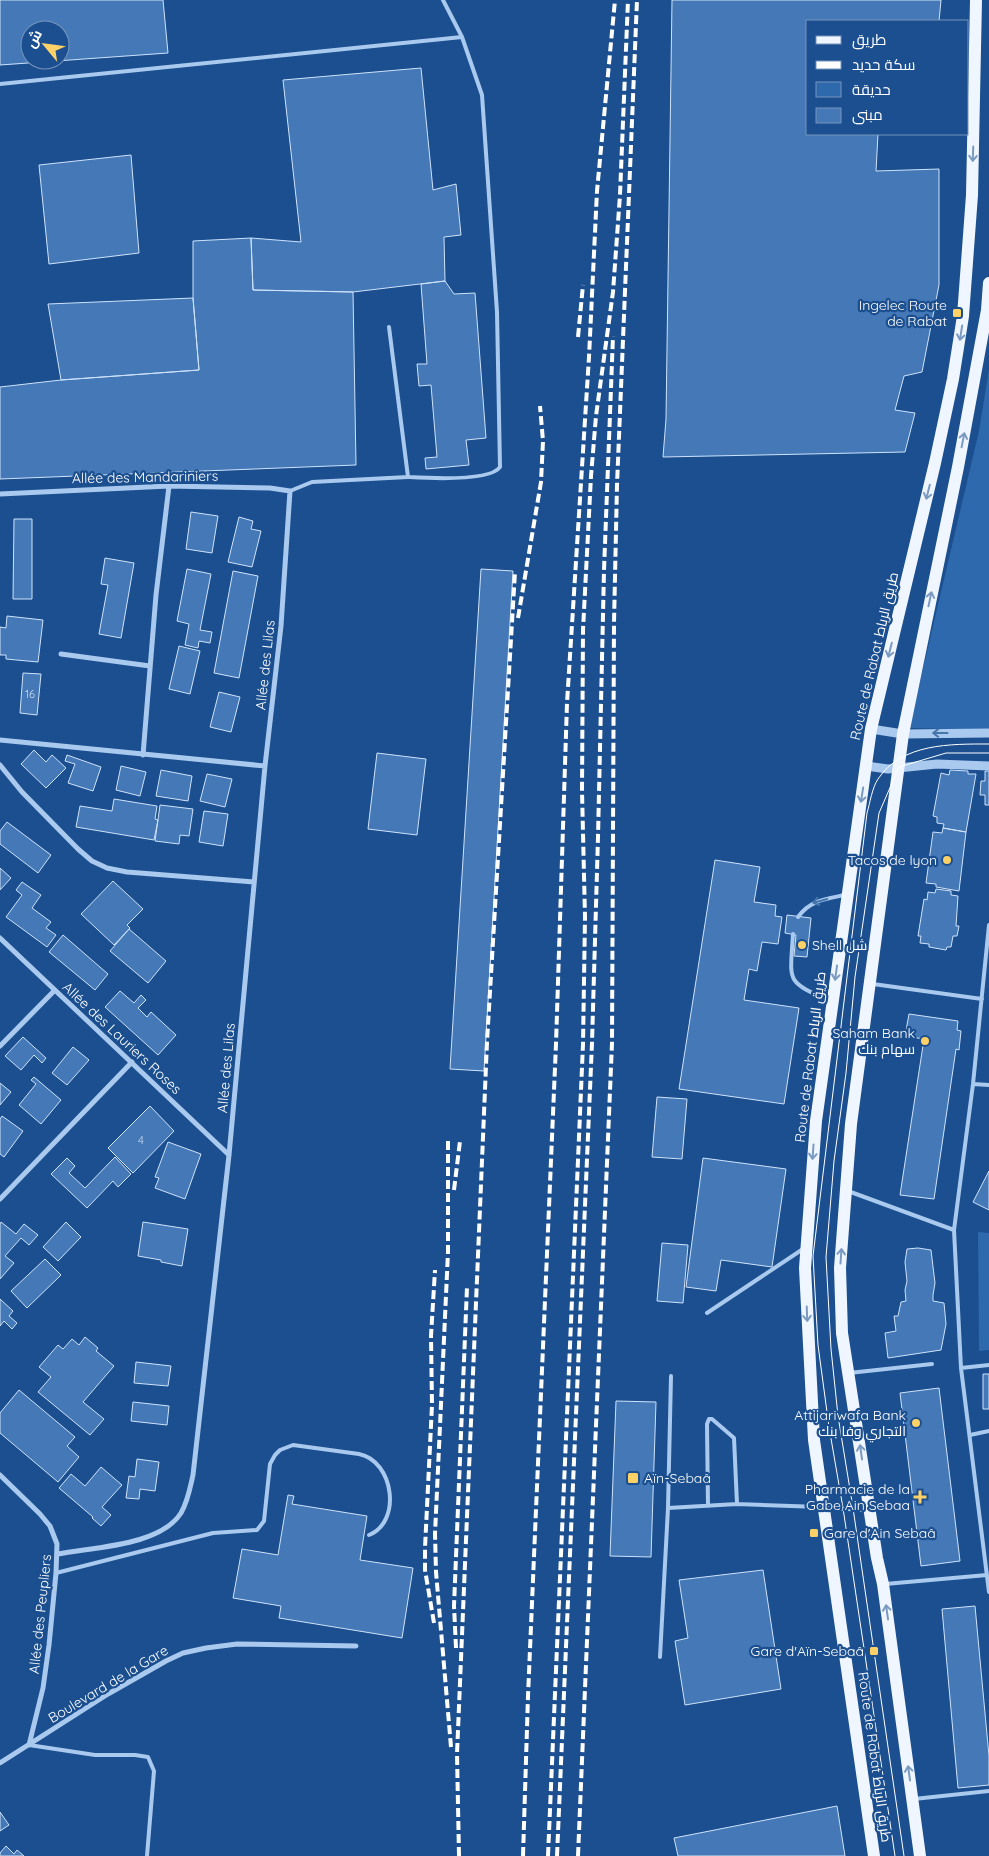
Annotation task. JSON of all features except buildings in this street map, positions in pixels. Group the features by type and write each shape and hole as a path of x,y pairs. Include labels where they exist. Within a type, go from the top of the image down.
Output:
{"main road":[{"name":"Route de Rabat طريق الرباط","path":"874,1856 814,1440 807,1335 806,1246 816,1121 871,730 935,463 953,379 963,316 972,186 976,0"},
{"path":"920,1856 883,1584 847,1373 842,1333 840,1268 850,1124 899,767 958,467 987,310 989,284"}],"street":[{"path":"144,755 156,595 169,486"},
{"name":"Allée des Mandariniers","path":"0,494 169,486 270,488 290,491"},
{"name":"Allée des Lilas","path":"58,1554 132,1541 155,1534 174,1522 181,1512 188,1497 193,1476 229,1154 265,766 281,626 290,491"},
{"path":"61,654 150,666"},
{"path":"871,730 904,734 989,733"},
{"path":"0,740 265,766"},
{"path":"866,766 888,769 936,764 989,766"},
{"path":"0,765 22,792 78,849 92,860 107,868 128,872 254,882"},
{"name":"Allée des Lauriers Roses","path":"0,938 54,991 229,1154"},
{"path":"0,1046 54,991"},
{"path":"0,1199 132,1062"},
{"name":"Allée des Peupliers","path":"0,1475 50,1526 56,1539 58,1554 43,1688 30,1745"},
{"name":"Boulevard de la Gare","path":"0,1763 108,1694 183,1653 237,1644 356,1646"}],"lane":[{"path":"290,491 312,482 408,477 464,478 493,474 500,467 497,312 482,95 462,37 443,0"},
{"path":"0,84 462,37"},
{"path":"389,327 408,477"},
{"path":"798,916 807,906 815,901 847,894"},
{"path":"989,925 973,1084 954,1230 961,1368 989,1592"},
{"path":"793,934 791,970 794,981 803,988 832,1003"},
{"path":"870,984 982,999"},
{"path":"973,1084 989,1086"},
{"path":"846,1190 954,1230"},
{"path":"707,1313 806,1246"},
{"path":"847,1373 932,1364"},
{"path":"961,1368 989,1365"},
{"path":"660,1657 668,1508 671,1376"},
{"path":"708,1506 707,1424 709,1419 734,1438 737,1504"},
{"path":"970,1435 989,1431"},
{"path":"56,1573 212,1532 257,1530 264,1521 270,1464 280,1450 293,1445 366,1455 378,1463 389,1489 389,1507 383,1524 378,1531 369,1535"},
{"path":"668,1508 737,1504 869,1510"},
{"path":"883,1584 987,1575"},
{"path":"30,1745 94,1756 135,1755 148,1757 154,1771 147,1856"},
{"path":"912,1799 989,1790"}],"green space":[{"path":"989,369 989,730 909,728 979,431"},
{"path":"978,1232 989,1233 989,1350 979,1351"}],"tram line":[{"path":"895,1856 843,1508 829,1427 818,1345 813,1256 867,813 874,787 888,767 900,758 914,752 959,744 989,744"},
{"path":"904,1856 838,1416 831,1349 826,1257 834,1161 846,1073 855,977 879,813 899,767 946,753 989,753"}],"railway":[{"path":"523,1856 528,1696 556,1044 567,703 589,357 597,191 615,0"},
{"path":"548,1856 583,1044 585,917 582,791 583,630 596,416 613,292 620,195 628,0"},
{"path":"578,1856 612,1043 614,623 617,485 637,0"},
{"path":"578,337 583,285"},
{"path":"557,1856 592,1043 604,570 613,336"},
{"path":"518,618 541,482 543,441 540,406"},
{"path":"459,1856 457,1754 487,1042 515,572"},
{"path":"448,1141 448,1252 435,1534 436,1572 451,1747"},
{"path":"454,1190 460,1141"},
{"path":"434,1623 425,1570 425,1548 432,1405 431,1336 435,1270"},
{"path":"456,1648 454,1606 467,1287"}],"place":[{"name":"Ingelec Route de Rabat","path":"957,313"},
{"name":"Tacos de lyon","path":"947,860"},
{"name":"Shell شل","path":"802,945"},
{"name":"Saham Bank سهام بنك","path":"925,1041"},
{"name":"Attijariwafa Bank التجاري وفا بنك","path":"916,1423"},
{"name":"Aïn-Sebaâ","path":"633,1478"},
{"name":"Pharmacie de la Gabe Ain Sebaa","path":"920,1497"},
{"name":"Gare d'Ain Sebaâ","path":"814,1533"},
{"name":"Gare d'Aïn-Sebaâ","path":"874,1651"}]}
